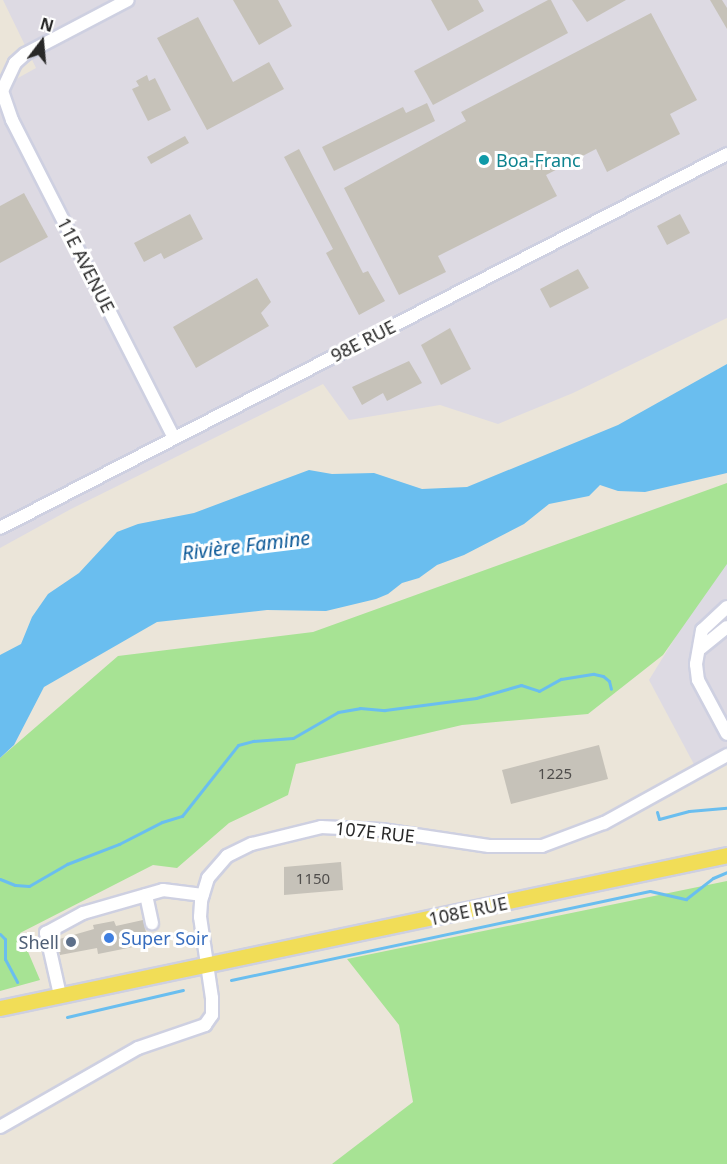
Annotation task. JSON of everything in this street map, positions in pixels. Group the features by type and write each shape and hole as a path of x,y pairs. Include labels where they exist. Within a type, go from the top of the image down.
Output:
{"main road":[{"name":"108E RUE","path":"209,964 727,855"},
{"path":"0,1008 209,964"}],"street":[{"path":"1,91 15,63 25,54 128,0"},
{"name":"11E AVENUE","path":"1,91 12,120 174,438"},
{"name":"98E RUE","path":"0,528 727,154"},
{"path":"727,607 702,630 701,648 696,664 698,680 727,734"},
{"path":"701,648 727,627"},
{"name":"107E RUE","path":"0,1127 138,1048 205,1025 212,1015 209,964 200,917 208,878 227,856 252,844 321,827 382,830 500,847 542,846 603,823 727,755"},
{"path":"60,995 46,933 83,913 163,890 203,896"},
{"path":"146,895 152,923"}],"shaded area":[{"path":"3,0 727,0 727,318 573,393 498,424 440,405 349,420 323,384 71,509 0,548 0,88 36,68"},
{"path":"727,561 727,753 697,770 649,680 715,573"}],"green space":[{"path":"727,483 727,564 663,655 588,714 462,725 296,764 288,795 229,823 177,868 153,865 20,933 40,980 0,991 0,758 118,656 313,632"},
{"path":"727,881 727,1164 332,1164 413,1102 399,1025 347,959"}],"water":[{"name":"Rivière Famine","path":"727,364 727,473 645,492 618,491 600,485 589,496 549,504 524,524 464,555 437,565 419,578 402,583 388,594 376,599 326,611 267,610 157,622 44,687 14,745 0,758 0,655 21,644 32,617 48,594 79,573 117,532 138,524 194,513 309,470 332,474 374,473 422,489 467,487 618,425"}],"building":[{"path":"233,0 278,0 292,26 259,45"},
{"path":"431,0 478,0 484,11 448,31"},
{"path":"551,0 568,33 433,105 414,71"},
{"path":"572,0 626,0 587,22"},
{"path":"710,0 722,0 727,8 727,29"},
{"name":"Boa-Franc","path":"651,13 697,100 670,114 680,134 607,172 596,149 546,175 557,196 438,256 446,272 399,295 344,188 466,121 461,112"},
{"path":"198,17 233,82 269,62 284,89 207,130 157,38"},
{"path":"147,75 149,81 155,78 171,110 148,121 132,89 139,86 136,81"},
{"path":"427,103 435,121 334,171 322,147 403,107 406,113"},
{"path":"185,136 189,143 151,164 147,157"},
{"path":"299,149 363,273 368,271 385,301 359,315 326,253 333,249 284,157"},
{"path":"24,193 48,237 0,263 0,206"},
{"path":"190,214 203,239 164,259 161,253 144,262 134,243"},
{"path":"680,214 690,233 667,245 657,226"},
{"path":"578,269 589,288 550,308 540,289"},
{"path":"257,278 271,302 261,313 269,326 196,368 173,327"},
{"path":"450,328 471,369 441,385 421,345"},
{"path":"409,361 422,383 387,401 383,393 362,405 352,387"},
{"path":"599,745 608,779 511,804 502,770"},
{"path":"341,862 343,890 284,895 284,867"},
{"name":"Super Soir","path":"143,920 147,936 131,940 133,947 98,954 97,948 60,955 56,940 94,929 93,925 114,921 116,926"}],"waterway":[{"path":"0,879 15,885 29,886 67,864 119,844 162,822 182,816 238,745 253,741 293,738 338,712 360,708 385,710 476,698 521,685 539,691 561,679 594,674 603,676 609,681 611,689"},
{"path":"657,812 659,819 689,811 727,808"},
{"path":"231,980 650,891 686,899 713,878 727,872"},
{"path":"0,934 5,939 5,959 17,982"},
{"path":"67,1017 183,990"}],"place":[{"name":"Boa-Franc","path":"484,160"},
{"name":"Super Soir","path":"109,938"},
{"name":"Shell","path":"71,942"}]}
